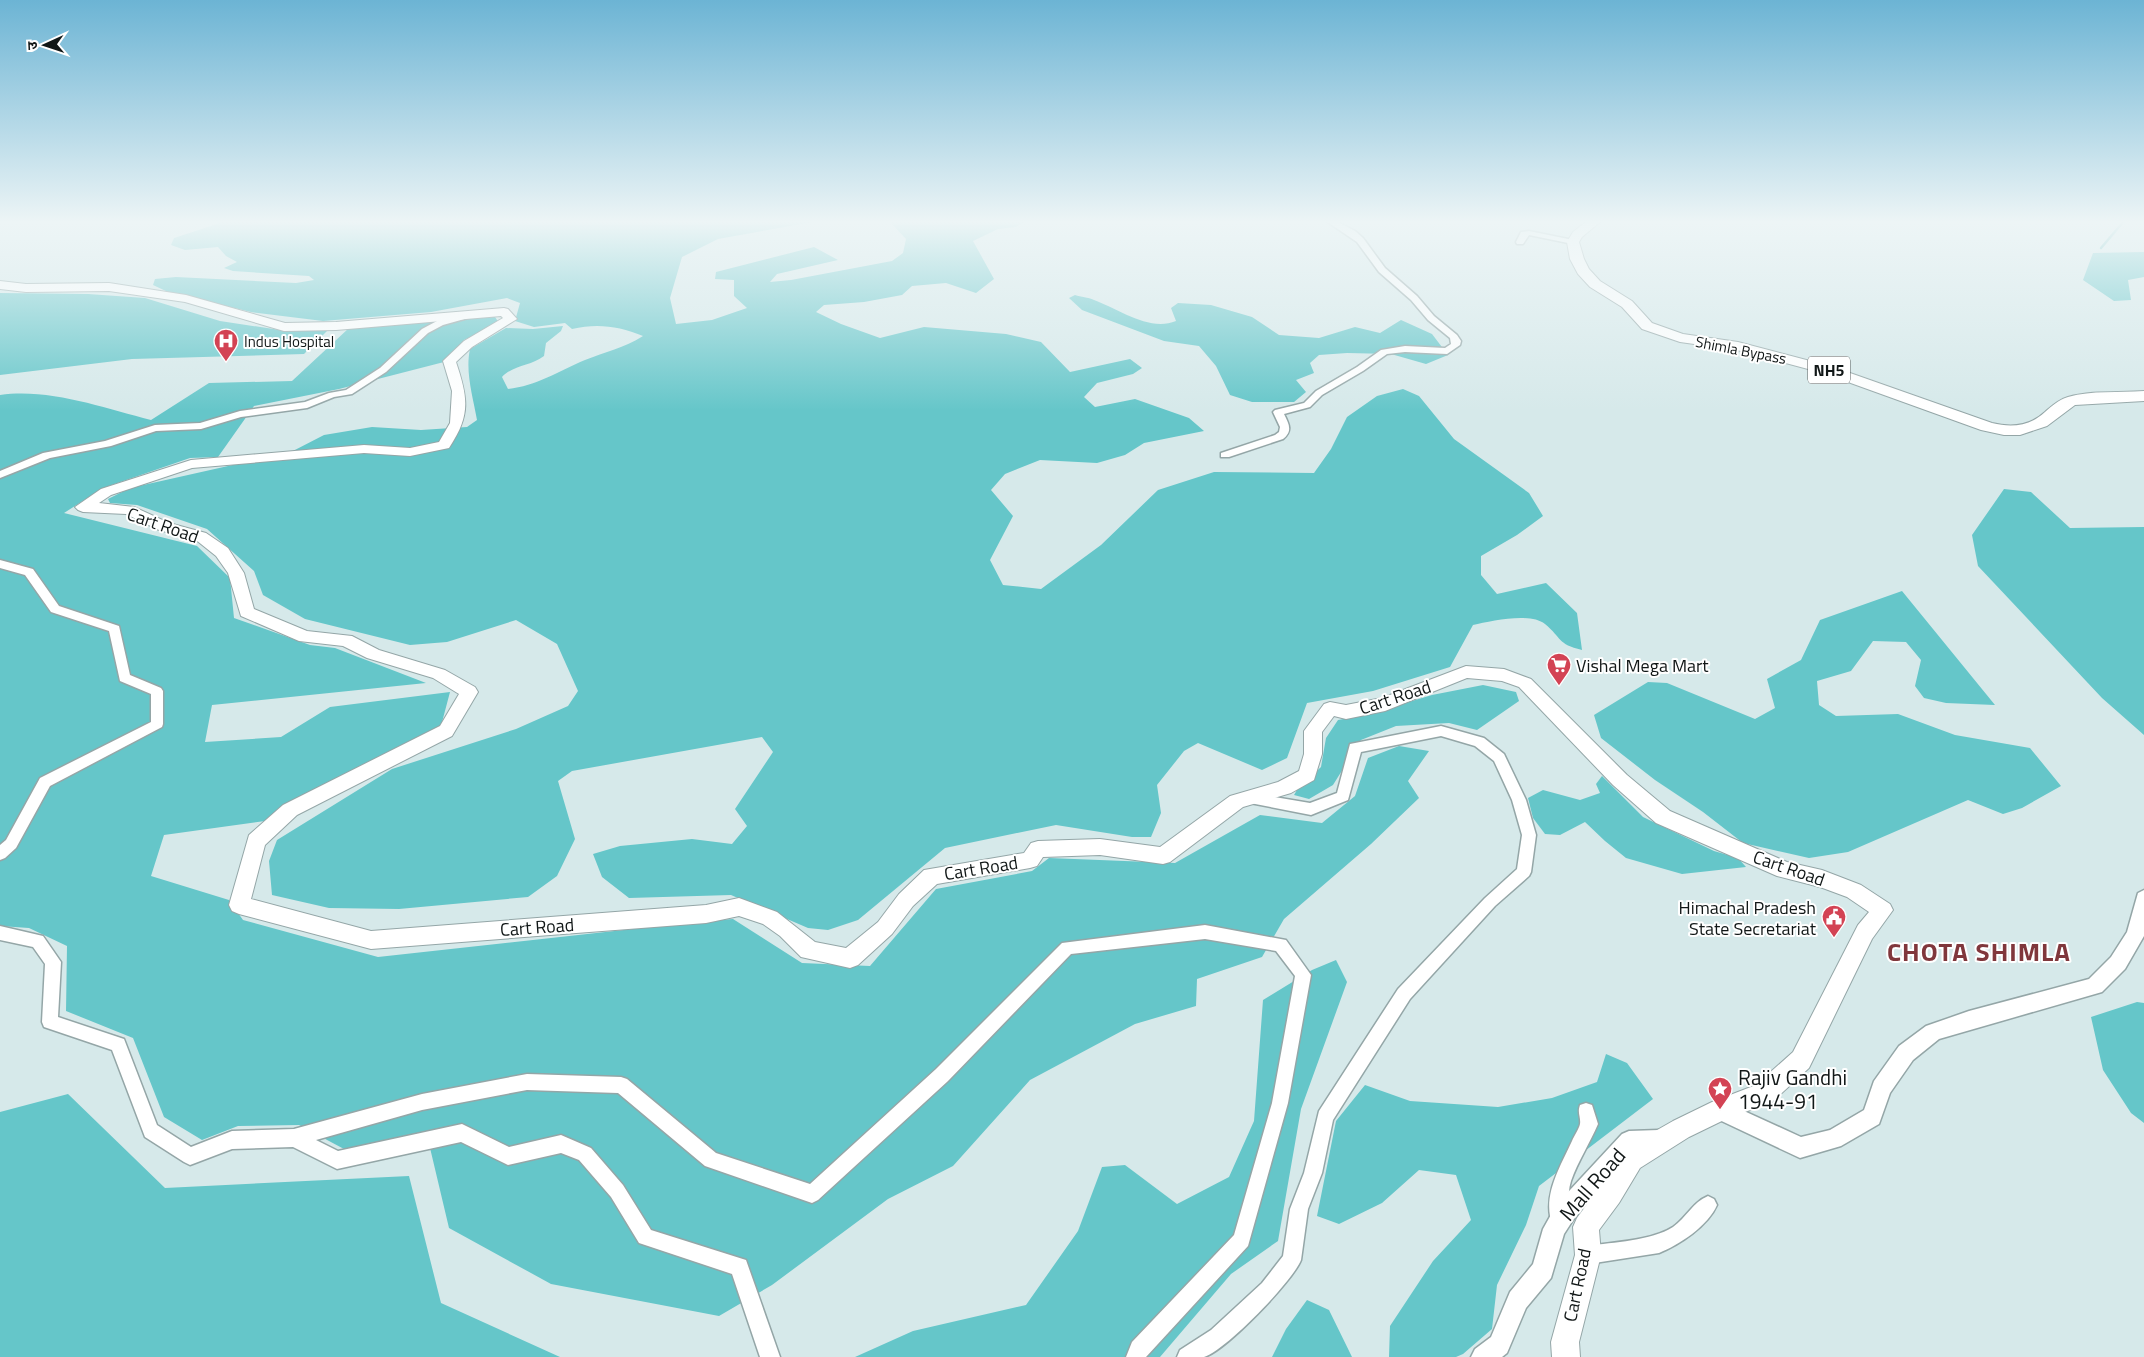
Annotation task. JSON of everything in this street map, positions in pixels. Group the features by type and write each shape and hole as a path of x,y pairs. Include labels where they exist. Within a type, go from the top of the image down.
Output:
{"highway":[{"name":"Shimla Bypass","path":"1596,284 1627,304 1647,326 1680,338 1738,346 1828,370 1987,427 2011,432 2021,431 2040,423 2068,402 2086,398 2144,396"}],"main road":[{"name":"Cart Road","path":"0,285 26,288 109,287 186,299 284,327 336,326 504,312 511,319 468,344 449,361 459,391 457,423 444,445 410,452 364,449 191,464 106,492 82,507 129,510 164,527 201,536 222,552 236,573 247,612 305,637 346,640 373,654 439,674 469,692 446,730 290,810 256,841 240,905 371,940 706,914 739,907 770,918 787,930 809,950 850,958 885,928 906,900 931,876 1030,860 1038,849 1100,847 1163,856 1237,801 1284,788 1307,775 1313,754 1313,731 1330,710 1346,712 1385,704 1466,672 1504,675 1525,683 1620,780 1663,816 1784,870 1854,890 1883,910 1865,932 1800,1060 1764,1094 1720,1110 1661,1140 1631,1159 1610,1194 1586,1227 1588,1255 1565,1342 1566,1357"}],"street":[{"path":"1225,454 1279,437 1284,433 1285,427 1278,412 1307,406 1319,393 1360,369 1384,352 1405,349 1446,351 1455,345 1454,337 1431,318 1424,308 1398,284"},
{"path":"0,476 47,455 107,444 155,428 201,426 240,414 307,405 332,395 349,392 383,370 425,331 440,323 469,316"},
{"path":"0,564 29,572 55,609 114,628 124,678 157,690 157,724 45,782 11,844 0,854"},
{"path":"1188,1357 1218,1337 1268,1290 1292,1260 1298,1209 1313,1173 1325,1118 1404,994 1490,902 1524,872 1529,835 1519,800 1498,758 1479,742 1441,730 1355,748 1343,796 1311,809 1250,798"},
{"path":"1720,1110 1800,1148 1834,1139 1872,1117 1881,1088 1906,1053 1933,1032 1969,1020 2095,986 2118,963 2136,934 2144,898"},
{"path":"0,933 38,941 53,962 50,1022 118,1044 151,1131 190,1156 232,1140 294,1138 422,1102 526,1082 620,1085 711,1160 812,1194 942,1075 1067,948 1204,932 1282,945 1303,975 1280,1104 1242,1240 1139,1349 1136,1357"},
{"path":"1559,1222 1559,1194 1563,1179 1588,1124 1586,1111"},
{"path":"294,1138 337,1160 462,1133 508,1156 561,1144 585,1154 617,1191 645,1237 739,1266 770,1357"},
{"name":"Mall Road","path":"1483,1357 1500,1345 1518,1300 1543,1270 1554,1229 1559,1222 1629,1141 1661,1140"},
{"path":"1588,1255 1659,1244 1680,1233 1708,1205"}],"shaded area":[{"path":"674,284 670,298 676,324 712,320 747,308 734,296 734,284 931,284 912,286 902,295 864,302 824,305 816,312 841,324 880,338 924,327 1006,334 1041,342 1070,372 1130,359 1142,368 1133,374 1097,383 1084,397 1095,407 1135,399 1189,418 1204,431 1144,443 1125,455 1097,463 1040,460 1005,474 991,490 1013,516 990,560 1003,585 1041,589 1101,545 1158,490 1214,472 1314,473 1331,449 1347,417 1377,396 1403,389 1419,396 1454,439 1529,493 1543,516 1517,535 1481,556 1481,575 1497,594 1546,583 1577,613 1582,650 1564,643 1545,624 1538,620 1520,618 1473,625 1450,667 1373,691 1307,703 1287,758 1262,770 1198,743 1184,751 1157,785 1161,813 1151,837 1132,837 1056,825 945,848 858,920 828,930 808,928 731,895 629,898 602,877 593,854 620,846 692,839 732,844 747,826 735,809 773,752 762,737 572,771 558,781 575,839 557,876 528,897 399,909 329,908 272,895 269,861 277,840 392,769 516,729 568,706 578,691 557,644 516,620 447,642 410,645 305,619 263,595 254,571 207,529 137,505 110,503 108,499 130,488 291,452 324,435 372,427 421,430 467,427 477,420 468,367 470,349 506,328 533,329 563,326 561,331 546,343 544,356 534,362 511,370 502,377 508,389 528,385 585,360 629,344 643,336 608,326 572,329 565,323 534,327 515,321 520,303 507,298 431,312 323,321 251,312 168,292 153,285"},
{"path":"950,284 987,284 976,293"},
{"path":"2089,284 2129,284 2131,300 2114,301"},
{"path":"0,293 88,294 145,298 220,321 280,330 328,330 304,354 132,359 0,375"},
{"path":"1075,295 1092,299 1134,318 1155,324 1166,324 1176,321 1171,308 1178,303 1211,305 1252,317 1279,335 1319,338 1355,327 1380,333 1401,320 1432,334 1448,355 1426,364 1391,354 1347,353 1319,355 1310,363 1314,373 1296,380 1306,392 1294,402 1252,402 1230,395 1216,366 1199,346 1164,341 1082,310 1069,298"},
{"path":"495,317 499,323 464,340 444,362 339,389 254,406 218,457 190,458 103,488 64,513 197,546 230,578 234,618 310,645 335,648 426,683 212,705 205,742 281,737 330,707 450,692 441,726 265,821 164,835 151,876 229,900 243,920 378,957 733,919 802,963 870,966 936,889 1032,871 1049,858 1175,863 1260,815 1322,823 1355,796 1368,758 1399,746 1429,751 1408,781 1419,798 1371,844 1284,919 1262,957 1197,979 1196,1006 1135,1024 1030,1080 953,1166 888,1199 772,1285 719,1316 551,1284 449,1228 426,1131 344,1149 299,1125 238,1126 202,1140 164,1117 133,1038 66,1011 67,946 29,928 0,926 0,395 38,394 76,400 151,420 209,383 292,381 349,328"},
{"path":"2004,489 2031,492 2070,528 2144,527 2144,735 2102,698 1978,566 1972,535"},
{"path":"1902,591 1995,705 1946,703 1924,698 1915,686 1921,660 1906,642 1873,641 1851,671 1817,681 1819,705 1836,716 1898,714 1955,735 2030,748 2061,786 2022,808 2003,814 1968,800 1848,852 1809,858 1743,843 1703,812 1655,780 1601,738 1594,715 1648,682 1667,683 1755,719 1775,708 1767,679 1801,660 1820,620"},
{"path":"1483,685 1516,692 1519,701 1477,730 1449,723 1396,726 1361,740 1333,785 1309,799 1294,795 1321,767 1326,738 1338,720 1365,715 1432,695"},
{"path":"1602,776 1643,817 1714,851 1738,858 1746,867 1682,874 1626,858 1585,822 1560,835 1545,834 1533,818 1528,798 1543,790 1580,800 1600,793 1596,784"},
{"path":"1336,960 1347,982 1301,1109 1278,1241 1231,1274 1160,1357 855,1357 913,1331 1026,1305 1078,1231 1102,1167 1125,1165 1177,1204 1229,1177 1254,1121 1263,1000 1312,970"},
{"path":"2137,1002 2144,1003 2144,1123 2131,1113 2103,1070 2091,1017"},
{"path":"1606,1054 1627,1063 1653,1099 1539,1186 1526,1225 1497,1285 1492,1329 1463,1354 1456,1357 1389,1357 1390,1326 1433,1261 1471,1220 1456,1175 1419,1170 1382,1203 1339,1224 1317,1216 1336,1121 1365,1085 1410,1101 1498,1107 1552,1098 1597,1082"},
{"path":"68,1094 165,1188 409,1176 441,1303 560,1357 0,1357 0,1112"},
{"path":"1307,1300 1329,1310 1352,1357 1272,1357 1286,1329"}],"place":[{"name":"Indus Hospital","path":"226,362"},
{"name":"Vishal Mega Mart","path":"1559,686"},
{"name":"Himachal Pradesh State Secretariat","path":"1834,938"},
{"name":"Rajiv Gandhi 1944-91","path":"1720,1110"}],"district":[{"name":"CHOTA SHIMLA","path":"1979,951"}]}
